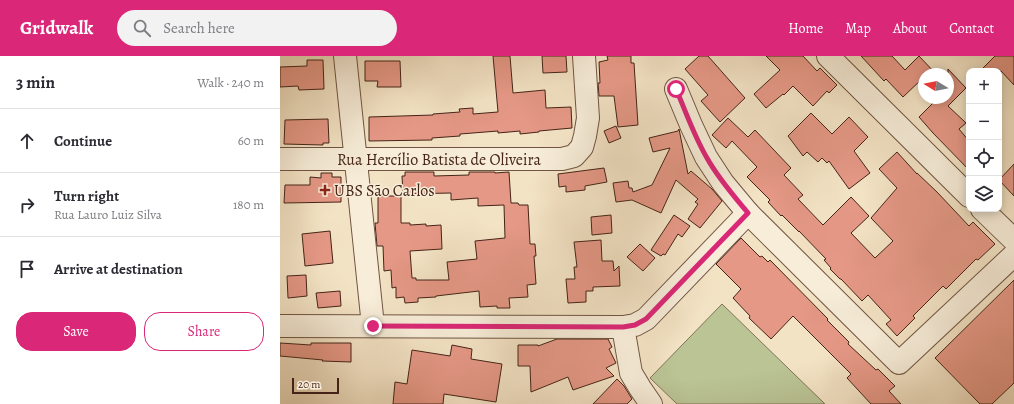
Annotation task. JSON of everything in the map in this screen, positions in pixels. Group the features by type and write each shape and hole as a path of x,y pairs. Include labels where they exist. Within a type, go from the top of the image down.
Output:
{"street":[{"path":"345,56 373,326"},
{"name":"Rua Hercílio Batista de Oliveira","path":"280,159 562,159 574,156 582,147 588,118 584,56"},
{"path":"828,56 966,193"},
{"path":"676,89 706,157 723,183 748,213 899,363 1014,255"},
{"path":"985,212 1014,240"},
{"path":"280,326 623,327 635,325 646,319 748,213"},
{"path":"623,327 631,373 651,404"}],"green space":[{"path":"722,304 825,404 677,404 650,378"}],"building":[{"path":"493,56 510,56 513,93 545,90 546,108 571,107 572,128 520,134 520,131 498,133 498,131 460,134 460,136 432,138 432,140 369,141 369,117 433,115 460,112 459,109 473,108 473,114 498,112"},
{"path":"542,56 566,56 567,72 543,73"},
{"path":"607,56 631,56 631,63 634,63 638,125 618,127 614,96 599,96 599,62 608,60"},
{"path":"699,56 708,56 745,98 720,122 701,101 708,95 685,69"},
{"path":"766,56 803,56 817,71 820,68 837,85 829,93 827,91 813,106 793,86 784,95 783,94 766,108 754,94 780,70"},
{"path":"861,56 892,56 905,70 919,56 930,68 918,68 918,83 903,97 886,79 884,81"},
{"path":"995,56 1014,56 1014,85 1002,72 1002,68 983,68"},
{"path":"307,60 323,60 324,89 299,90 298,86 280,87 280,67 307,66"},
{"path":"365,61 400,61 401,87 377,87 378,81 365,81"},
{"path":"954,75 966,88 954,100"},
{"path":"932,104 950,104 948,106 966,123 959,129 966,137 966,167 933,133 919,117"},
{"path":"811,113 832,134 849,117 868,137 854,151 870,173 849,189 829,161 827,163 822,158 818,162 807,152 803,156 788,136"},
{"path":"728,118 748,137 755,130 791,168 784,175 803,195 798,199 823,225 851,197 869,216 851,233 875,258 893,241 871,218 897,188 879,169 897,152 969,226 973,222 995,244 978,260 976,259 946,289 943,286 913,316 915,318 897,336 886,324 891,320 868,295 862,301 830,269 831,268 824,260 826,259 799,231 782,215 781,216 768,202 770,200 747,177 757,167 732,141 726,148 712,135"},
{"path":"328,119 329,143 323,143 323,145 284,144 285,120"},
{"path":"616,126 621,138 609,143 604,131"},
{"path":"679,129 688,174 691,171 712,189 722,201 700,228 688,219 698,204 695,202 698,199 676,180 661,213 632,200 616,202 613,183 628,181 629,188 632,188 633,192 652,185 670,148 653,152 649,138 678,131"},
{"path":"1014,164 1014,196 1002,183 1002,177"},
{"path":"604,168 607,182 585,186 585,190 566,192 566,186 559,187 558,174"},
{"path":"405,172 434,172 434,176 469,175 469,172 509,172 511,203 528,205 530,244 535,244 536,256 534,256 536,284 527,285 528,297 509,298 510,308 497,308 497,306 480,307 479,291 418,298 418,302 405,303 404,297 396,298 396,287 392,288 391,270 384,271 383,246 377,246 375,223 378,223 378,196 401,196 401,223 410,223 410,225 426,224 426,226 441,225 442,249 410,251 412,278 416,278 416,280 449,280 447,262 477,259 475,241 505,238 504,205 478,206 478,198 451,200 451,193 403,194 402,176 405,176"},
{"name":"UBS São Carlos","path":"321,173 332,173 332,177 341,177 341,202 284,203 285,185 310,185 310,177 321,178"},
{"path":"611,215 612,233 592,235 591,217"},
{"path":"674,215 690,226 682,237 678,234 665,255 663,254 661,256 651,250"},
{"path":"330,231 333,263 305,266 302,234"},
{"path":"741,238 760,257 762,256 768,262 770,260 828,319 827,320 849,342 848,344 876,370 878,369 895,386 889,391 901,404 871,404 847,378 851,374 793,316 771,339 749,318 750,316 733,298 741,289 716,264"},
{"path":"601,240 602,261 613,261 614,271 619,266 620,286 593,287 593,291 586,291 586,302 568,303 566,279 575,279 574,267 577,267 574,242"},
{"path":"640,244 655,258 643,271 627,257"},
{"path":"306,275 307,296 288,298 287,276"},
{"path":"1014,280 1014,383 992,404 980,404 935,358"},
{"path":"340,291 341,306 318,308 316,293"},
{"path":"557,339 608,339 612,347 609,349 616,363 606,368 614,376 573,390 568,377 531,392 530,366 518,366 518,345 538,346"},
{"path":"280,343 311,345 311,343 351,343 351,362 322,361 323,360 280,356"},
{"path":"452,345 472,349 471,359 502,364 496,402 444,394 443,404 393,404 395,382 407,384 412,350 450,356"},
{"path":"617,379 624,386 632,399 627,404 593,404"}],"place":[{"name":"UBS São Carlos","path":"325,190"}],"route":[{"path":"373,326 623,327 635,325 646,319 748,213 723,183 706,157 676,89"}]}
